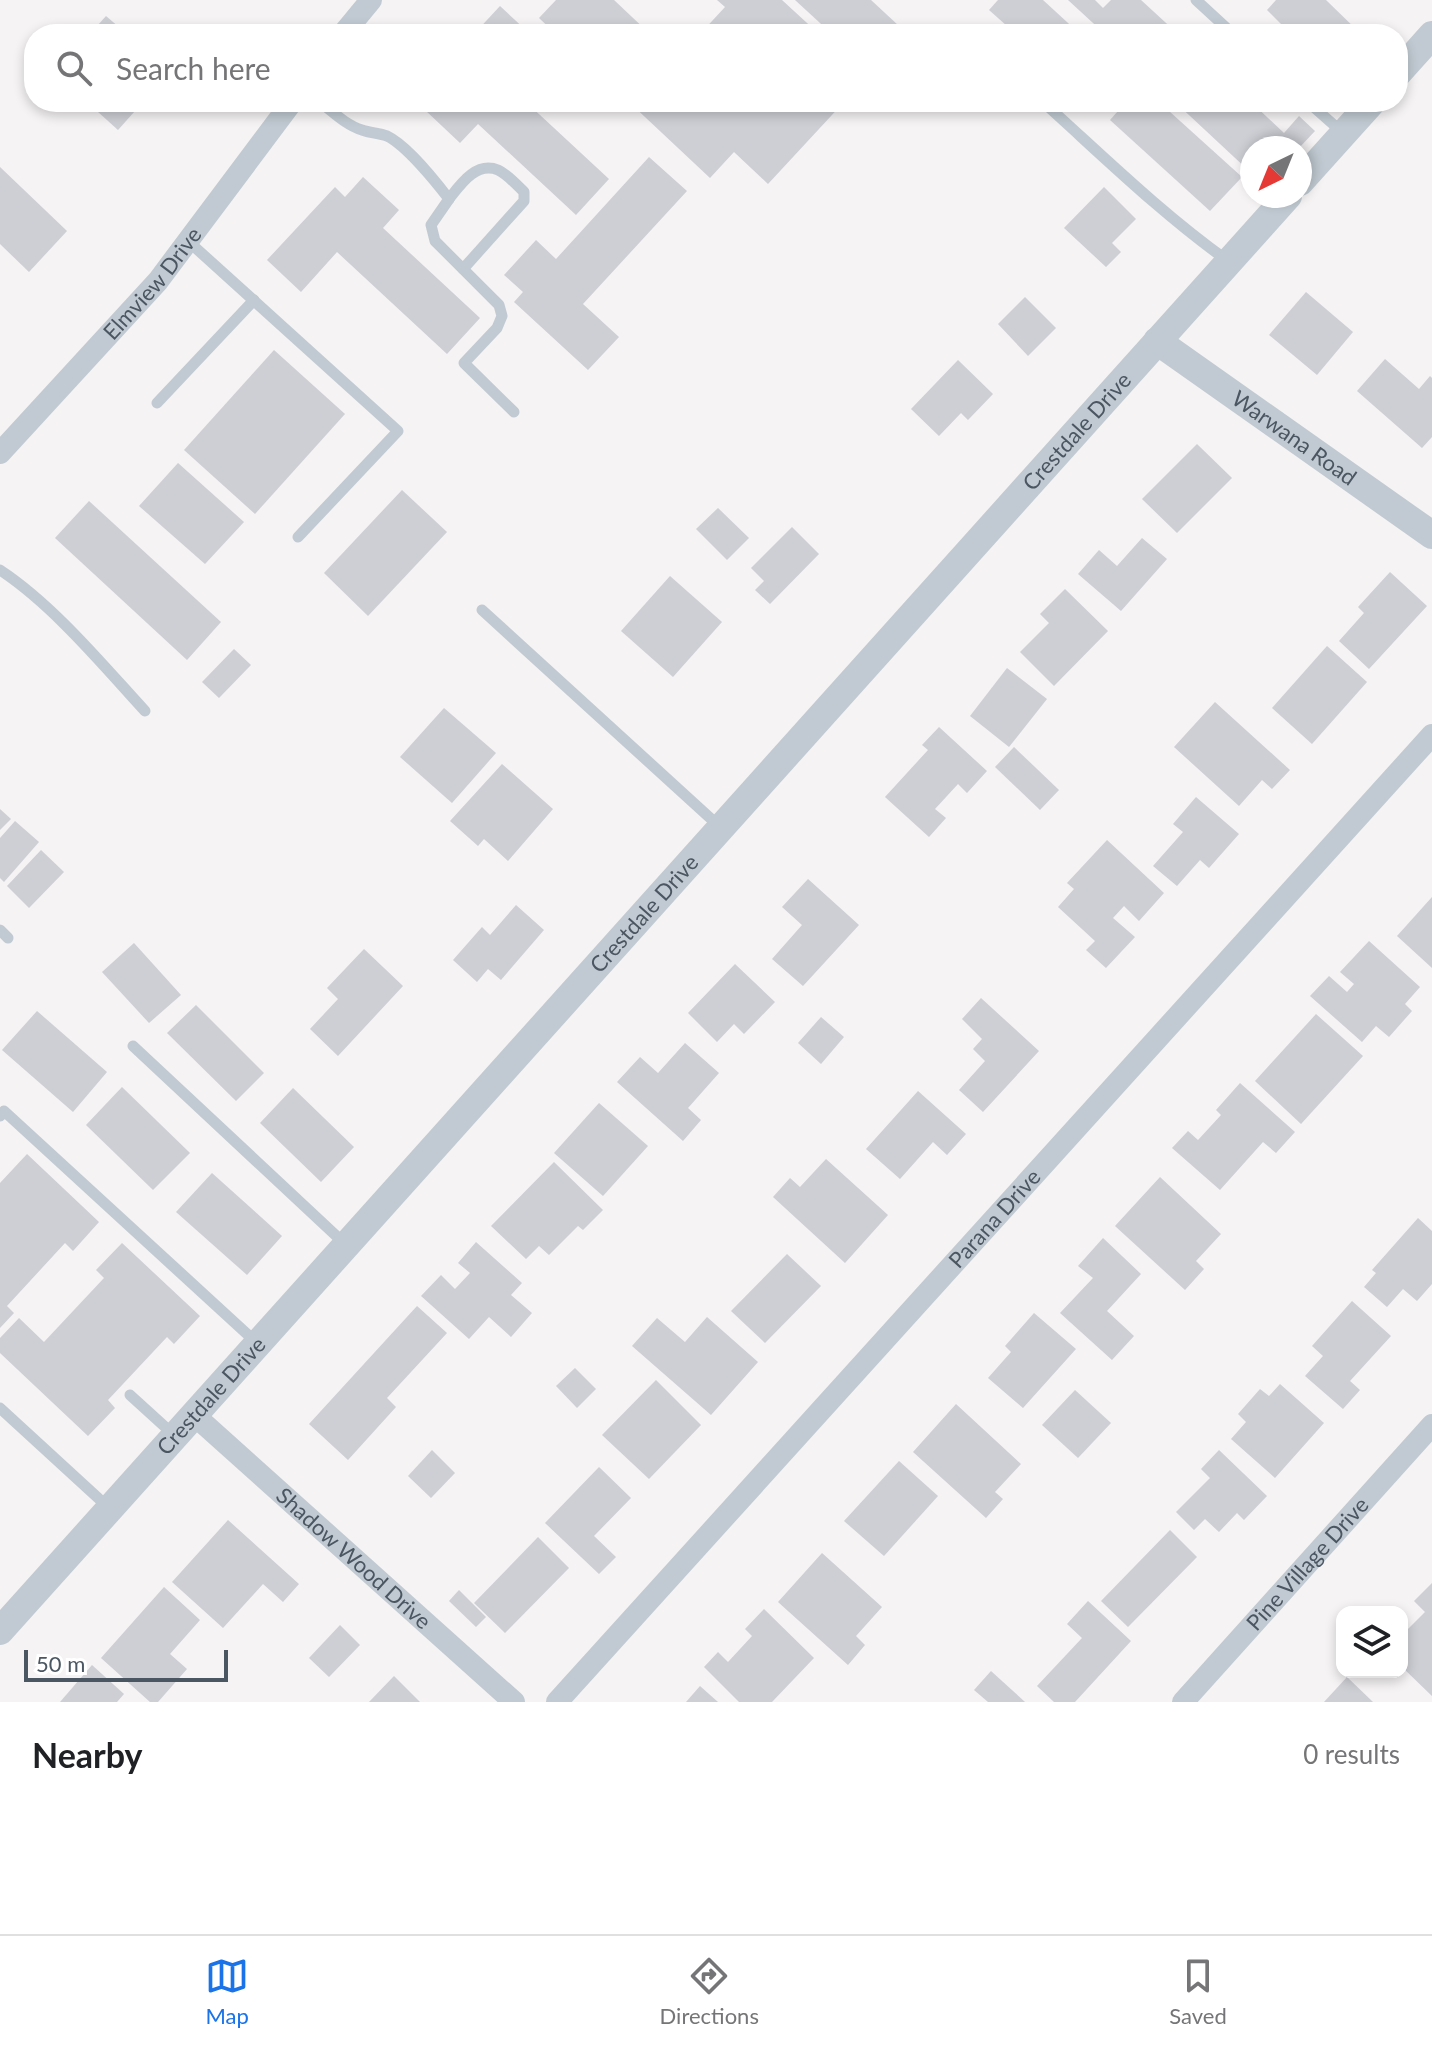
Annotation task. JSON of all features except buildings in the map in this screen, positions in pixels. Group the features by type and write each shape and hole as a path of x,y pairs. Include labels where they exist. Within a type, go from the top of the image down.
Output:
{"street":[{"path":"351,24 371,0"},
{"path":"1408,62 1432,35"},
{"name":"Elmview Drive","path":"0,453 158,281 285,112"},
{"path":"1312,169 1363,112"},
{"name":"Crestdale Drive","path":"0,1631 1277,208"},
{"name":"Warwana Road","path":"1157,341 1432,535"},
{"name":"Parana Drive","path":"557,1702 1432,735"},
{"name":"Shadow Wood Drive","path":"184,1425 514,1702"},
{"name":"Pine Village Drive","path":"1183,1702 1432,1425"}],"lane":[{"path":"1196,0 1222,24"},
{"path":"332,112 360,130 387,136 431,175 449,199"},
{"path":"1054,112 1174,219 1228,262"},
{"path":"1319,112 1343,134"},
{"path":"463,269 524,201 524,192 498,170 482,169 466,178 431,225 435,241 463,269 499,305 502,316 497,328 464,363 514,412"},
{"path":"188,241 398,431 298,537"},
{"path":"157,403 254,300"},
{"path":"0,570 33,595 145,711"},
{"path":"482,610 721,827"},
{"path":"133,1046 346,1244"},
{"path":"0,1116 4,1111 258,1344"},
{"path":"130,1395 184,1425"},
{"path":"0,1408 110,1508"}]}
